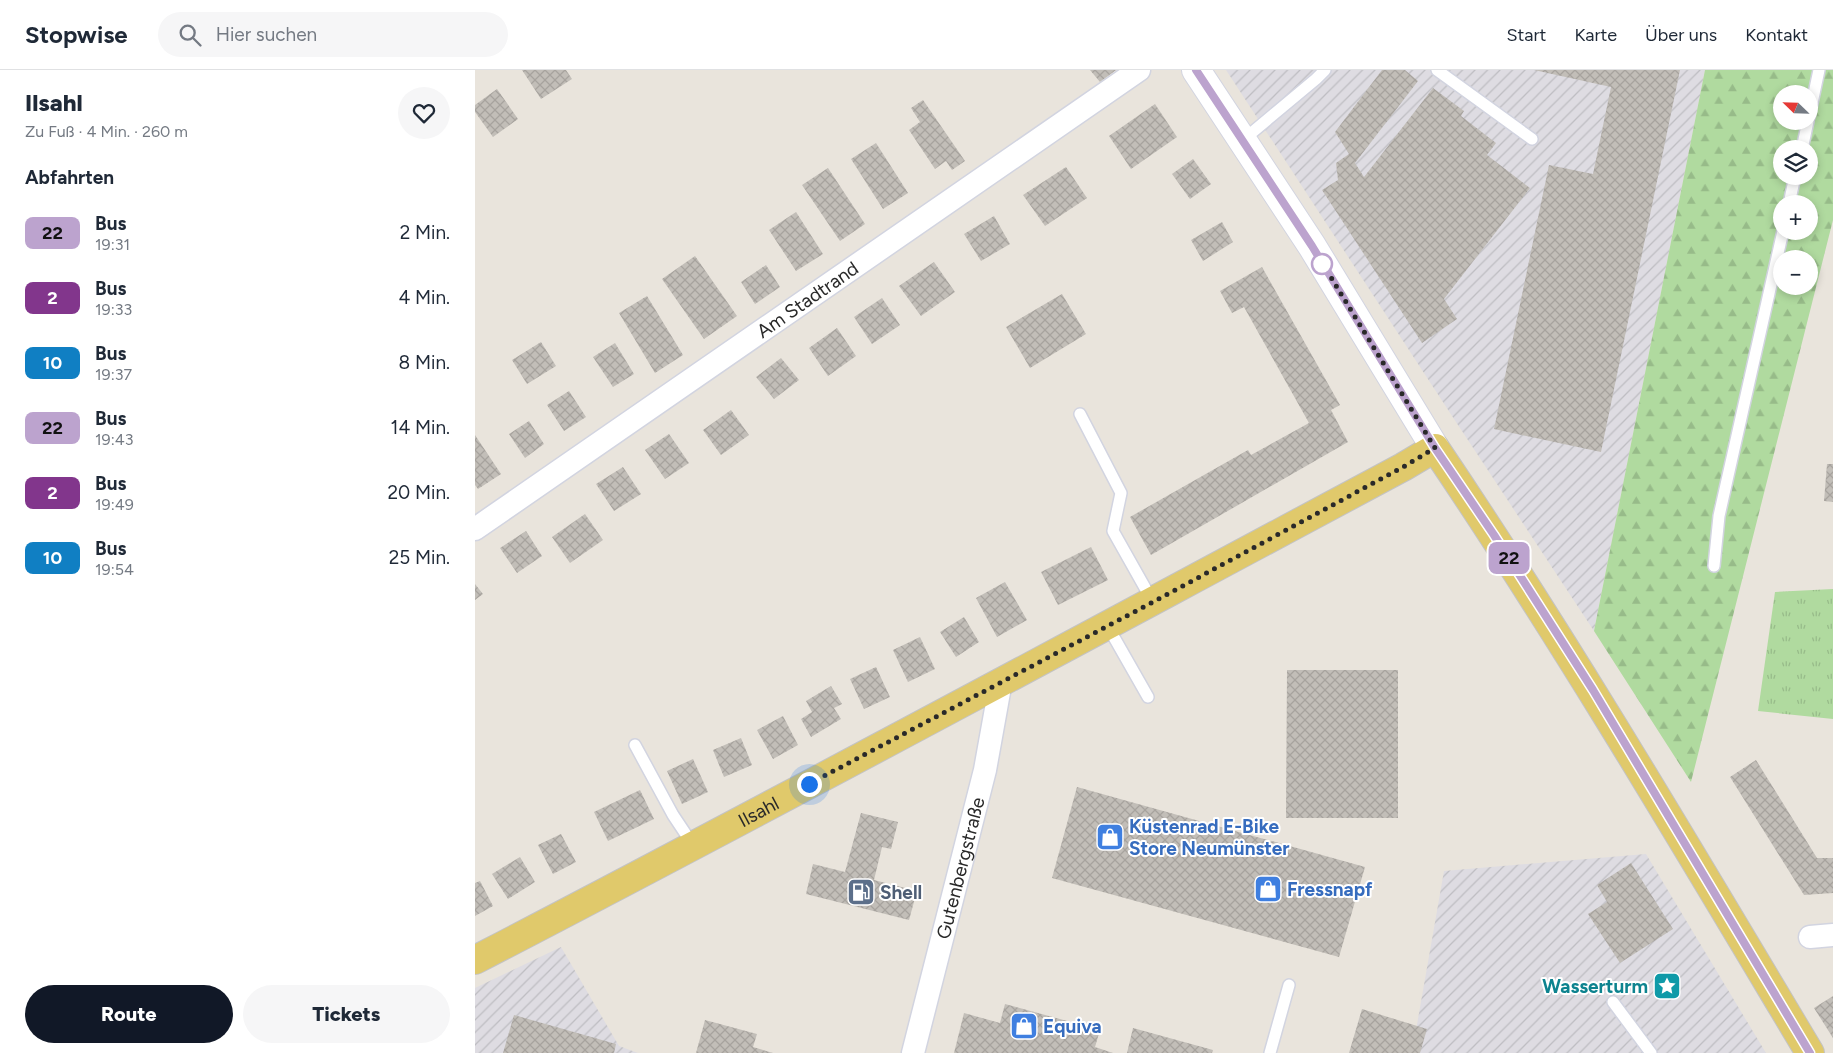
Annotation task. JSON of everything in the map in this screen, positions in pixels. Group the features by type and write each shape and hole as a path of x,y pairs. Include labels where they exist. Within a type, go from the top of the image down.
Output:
{"main road":[{"path":"1196,70 1312,246 1435,448 1489,527 1593,690 1810,1053"},
{"name":"Ilsahl","path":"475,960 1153,602 1435,448"}],"street":[{"name":"Am Stadtrand","path":"475,529 1139,70"},
{"name":"Gutenbergstraße","path":"913,1053 985,770 1001,681"},
{"path":"1810,937 1833,935"}],"lane":[{"path":"1243,140 1325,70"},
{"path":"1437,70 1532,138"},
{"path":"1816,85 1819,70"},
{"path":"1714,566 1719,516 1781,240"},
{"path":"1080,414 1121,493 1113,531 1153,602"},
{"path":"1107,625 1148,696"},
{"path":"635,745 673,815 693,845"},
{"path":"1270,1053 1289,985"},
{"path":"1613,1002 1651,1053"}],"shaded area":[{"path":"1226,70 1705,70 1594,631 1454,419"},
{"path":"1646,854 1766,1053 1412,1053 1444,871"},
{"path":"561,947 619,1046 638,1053 475,1053 475,988"}],"green space":[{"path":"1705,70 1833,70 1833,220 1818,279 1818,250 1773,250 1773,295 1814,295 1691,782 1594,631"},
{"path":"1833,589 1833,719 1758,711 1775,592"}],"building":[{"path":"522,70 566,70 572,79 541,99"},
{"path":"1090,70 1116,70 1100,82"},
{"path":"1382,70 1405,70 1418,81 1355,163 1364,177 1433,88 1464,111 1461,116 1496,143 1487,155 1530,188 1444,299 1457,319 1422,343 1322,190 1338,180 1336,163 1349,154 1335,132"},
{"path":"1534,70 1680,70 1601,452 1494,429 1549,165 1593,174 1611,87"},
{"path":"497,89 518,119 493,137 475,112 475,105"},
{"path":"923,100 965,161 952,170 946,161 935,169 909,130 920,122 911,108"},
{"path":"1155,104 1177,137 1131,169 1109,136"},
{"path":"876,143 908,193 883,209 851,159"},
{"path":"1193,159 1211,184 1190,199 1172,174"},
{"path":"1066,167 1087,198 1045,226 1023,195"},
{"path":"828,168 865,224 840,241 802,185"},
{"path":"796,212 823,254 796,271 769,230"},
{"path":"994,216 1010,244 981,261 964,234"},
{"path":"1222,222 1233,242 1203,261 1191,240"},
{"path":"695,256 737,316 704,339 662,279"},
{"path":"934,262 955,292 921,316 899,286"},
{"path":"766,265 780,287 755,304 741,282"},
{"path":"1262,267 1340,405 1331,410 1348,442 1151,555 1130,517 1248,450 1251,455 1309,423 1244,307 1232,313 1220,291"},
{"path":"1062,294 1086,334 1030,368 1006,327"},
{"path":"647,296 683,355 655,373 619,313"},
{"path":"882,298 900,325 872,344 854,317"},
{"path":"837,328 856,356 828,376 809,348"},
{"path":"541,342 556,366 527,384 512,360"},
{"path":"615,343 634,374 613,387 593,357"},
{"path":"781,358 799,380 774,399 756,377"},
{"path":"569,391 586,417 564,431 547,405"},
{"path":"731,410 749,435 721,455 703,430"},
{"path":"529,421 544,444 525,458 509,434"},
{"path":"669,434 689,463 665,479 645,450"},
{"path":"475,435 501,474 478,489 475,485"},
{"path":"1827,464 1833,464 1833,502 1824,501"},
{"path":"623,467 641,494 614,511 596,484"},
{"path":"585,514 603,540 570,563 552,537"},
{"path":"526,531 542,556 517,573 500,548"},
{"path":"1091,547 1108,580 1058,605 1041,572"},
{"path":"1005,582 1027,620 997,637 976,598"},
{"path":"475,584 483,594 475,600"},
{"path":"964,617 979,642 956,657 940,632"},
{"path":"920,637 935,669 908,682 893,650"},
{"path":"876,667 890,697 864,709 850,679"},
{"path":"1287,670 1398,670 1398,818 1286,818"},
{"path":"831,686 842,704 834,708 841,719 811,737 801,719 812,712 806,701"},
{"path":"783,716 798,745 773,759 757,730"},
{"path":"741,738 752,765 724,777 713,750"},
{"path":"693,759 708,792 682,804 667,771"},
{"path":"1756,760 1817,858 1833,858 1833,893 1804,895 1730,777"},
{"path":"1077,787 1365,867 1339,957 1052,878"},
{"path":"640,790 654,819 608,841 594,812"},
{"name":"Shell","path":"861,813 898,822 891,849 882,847 874,880 917,891 909,920 806,894 813,864 845,872"},
{"path":"561,834 576,862 553,874 538,845"},
{"path":"520,857 535,882 508,899 492,874"},
{"path":"1631,863 1673,929 1620,963 1588,914 1607,902 1597,885"},
{"path":"480,881 493,906 475,916 475,883"},
{"path":"1833,996 1833,1038 1814,1008"},
{"name":"Equiva","path":"1005,1004 1100,1030 1095,1047 1113,1053 954,1053 964,1013 1000,1023"},
{"path":"1362,1009 1427,1029 1420,1053 1349,1053"},
{"path":"514,1015 616,1044 614,1053 503,1053"},
{"path":"705,1020 757,1034 753,1047 773,1053 696,1053"},
{"path":"1133,1028 1213,1050 1212,1053 1127,1053"}],"bus line":[{"name":"22","path":"1196,70 1312,246 1435,448 1494,535 1593,690 1810,1053"}],"place":[{"name":"Küstenrad E-Bike Store Neumünster","path":"1110,837"},
{"name":"Fressnapf","path":"1268,889"},
{"name":"Shell","path":"861,892"},
{"name":"Wasserturm","path":"1667,986"},
{"name":"Equiva","path":"1024,1026"}],"route":[{"path":"809,784 1153,602 1435,448 1321,261 1322,264"}]}
